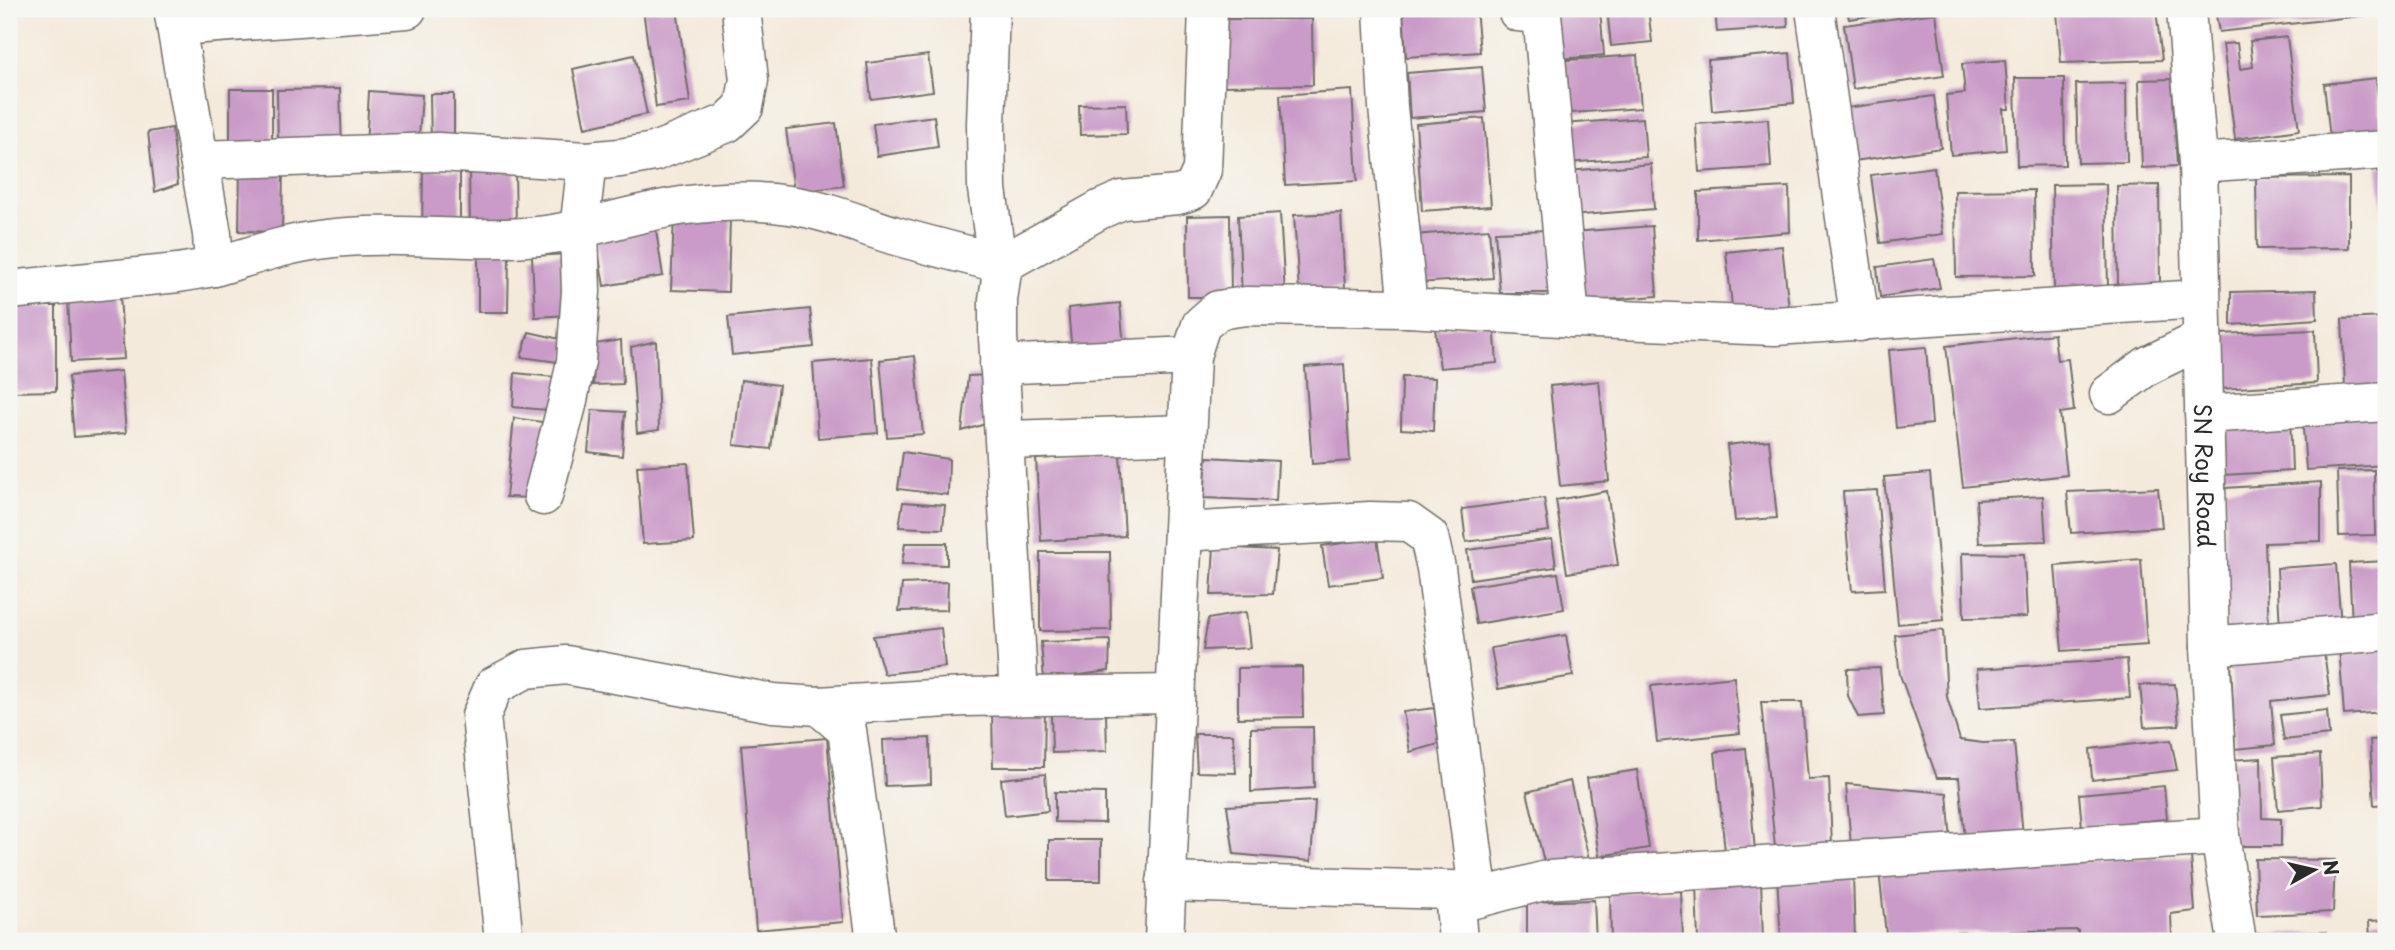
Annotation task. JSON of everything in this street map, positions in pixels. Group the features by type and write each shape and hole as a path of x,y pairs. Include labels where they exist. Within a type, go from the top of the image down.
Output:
{"street":[{"path":"214,267 212,234 175,17 407,9"},
{"path":"199,160 438,152 587,161 653,152 727,123 744,107 750,80 741,9"},
{"path":"990,9 987,190 994,240 1003,264 998,300 999,365 1006,440 1018,696"},
{"path":"9,290 178,273 214,267 280,247 327,239 388,236 489,239 579,230 689,205 743,203 789,205 832,215 894,235 1003,264 1122,200 1178,195 1193,190 1202,170 1208,9"},
{"path":"1383,9 1388,107 1408,309"},
{"path":"1518,9 1518,12 1542,14 1570,318"},
{"path":"1815,9 1860,322"},
{"name":"SN Roy Road","path":"2186,9 2198,163 2210,646 2220,836 2237,941"},
{"path":"2198,163 2386,150"},
{"path":"543,496 576,361 582,291 579,230 587,161"},
{"path":"1164,941 1191,356 1201,325 1218,310 1247,306 1408,309 1775,326 2200,299"},
{"path":"2109,394 2147,366 2202,339"},
{"path":"999,365 1191,356"},
{"path":"2204,414 2386,402"},
{"path":"1006,440 1187,434"},
{"path":"1183,532 1383,521 1408,522 1429,537 1492,891"},
{"path":"2210,646 2386,631"},
{"path":"504,941 481,716 494,686 526,669 566,665 773,703 819,706 964,697 1175,694"},
{"path":"819,706 847,730 876,941"},
{"path":"1458,941 1455,904 1492,891 1547,880 2220,836"},
{"path":"1166,882 1492,891"}],"building":[{"path":"643,9 677,9 690,102 656,107"},
{"path":"1403,9 1476,9 1480,52 1406,57"},
{"path":"1546,9 1600,9 1604,55 1550,60"},
{"path":"1607,9 1648,9 1652,42 1611,46"},
{"path":"1715,9 1787,9 1788,27 1717,32"},
{"path":"1847,9 1911,9 1911,10 1849,19"},
{"path":"2215,9 2386,9 2386,13 2219,32"},
{"path":"2156,10 2162,60 2061,63 2057,12"},
{"path":"1936,13 1944,76 1853,89 1844,25"},
{"path":"1217,19 1312,19 1313,85 1217,86"},
{"path":"2287,37 2299,130 2235,139 2223,44 2237,43 2240,69 2253,67 2250,41"},
{"path":"1790,53 1794,103 1712,111 1708,60"},
{"path":"634,55 647,114 585,128 573,69"},
{"path":"928,55 933,91 871,99 867,63"},
{"path":"1637,55 1641,108 1557,114 1554,61"},
{"path":"2005,60 2009,109 2003,109 2006,150 1951,155 1946,95 1965,93 1962,64"},
{"path":"1482,67 1486,112 1410,118 1407,73"},
{"path":"2015,78 2064,78 2065,165 2017,166"},
{"path":"2376,78 2382,131 2330,138 2324,84"},
{"path":"2172,79 2177,166 2142,168 2139,80"},
{"path":"2126,83 2127,162 2078,163 2076,84"},
{"path":"230,89 272,89 272,150 230,149"},
{"path":"340,89 342,148 278,150 277,90"},
{"path":"1352,90 1357,181 1285,185 1280,95"},
{"path":"369,91 422,95 418,152 366,148"},
{"path":"430,94 454,94 454,143 431,144"},
{"path":"1934,96 1941,148 1854,161 1846,108"},
{"path":"1126,104 1127,134 1080,135 1079,105"},
{"path":"934,116 938,147 877,156 873,124"},
{"path":"1484,118 1491,206 1422,211 1416,124"},
{"path":"1643,118 1646,157 1566,163 1563,124"},
{"path":"1768,119 1771,167 1699,172 1696,124"},
{"path":"836,123 844,186 794,192 786,129"},
{"path":"172,128 178,184 155,192 148,132"},
{"path":"1651,164 1654,209 1571,216 1568,171"},
{"path":"240,166 283,167 282,232 239,231"},
{"path":"515,166 516,230 470,231 469,167"},
{"path":"2386,166 2386,222 2384,223 2378,167"},
{"path":"1934,167 1943,234 1880,243 1871,175"},
{"path":"423,170 460,170 460,232 422,231"},
{"path":"2349,177 2349,248 2257,249 2256,178"},
{"path":"2106,184 2108,288 2054,289 2052,185"},
{"path":"2159,185 2160,287 2118,288 2117,186"},
{"path":"1789,187 1790,232 1698,240 1698,192"},
{"path":"2034,190 2035,276 1956,277 1955,191"},
{"path":"1280,213 1285,294 1242,296 1238,216"},
{"path":"1341,213 1345,289 1299,292 1294,215"},
{"path":"1230,215 1231,297 1188,297 1187,216"},
{"path":"674,216 730,218 728,292 671,290"},
{"path":"1652,226 1657,296 1578,302 1573,232"},
{"path":"1489,229 1493,278 1417,283 1414,235"},
{"path":"656,230 663,276 604,286 596,240"},
{"path":"1548,230 1557,293 1500,293 1495,232"},
{"path":"1782,246 1789,309 1733,315 1726,252"},
{"path":"478,252 509,252 508,312 478,312"},
{"path":"568,254 569,315 535,317 532,256"},
{"path":"1934,259 1940,288 1880,297 1877,267"},
{"path":"2316,290 2317,319 2231,325 2231,292"},
{"path":"120,294 124,359 71,362 68,297"},
{"path":"1120,303 1124,348 1072,353 1068,308"},
{"path":"9,306 56,306 56,391 9,392"},
{"path":"810,309 814,347 732,355 728,317"},
{"path":"2386,317 2386,384 2345,388 2342,319"},
{"path":"1494,323 1497,363 1440,368 1435,329"},
{"path":"2315,330 2317,383 2221,389 2219,334"},
{"path":"529,332 569,341 565,363 521,357"},
{"path":"2054,334 2057,360 2068,359 2074,411 2060,413 2067,475 1963,487 1946,346"},
{"path":"621,340 623,384 593,385 595,344"},
{"path":"656,341 659,430 637,433 631,347"},
{"path":"1926,347 1932,424 1896,428 1889,350"},
{"path":"915,356 923,434 887,437 880,360"},
{"path":"872,358 878,433 818,438 813,363"},
{"path":"1344,364 1350,461 1312,464 1305,367"},
{"path":"121,371 126,433 74,437 69,376"},
{"path":"515,373 564,378 558,411 513,407"},
{"path":"992,375 989,423 962,431 968,376"},
{"path":"1402,377 1435,378 1433,431 1401,429"},
{"path":"741,380 779,385 771,449 734,445"},
{"path":"1599,381 1609,481 1560,486 1550,386"},
{"path":"2386,409 2386,465 2306,470 2302,414"},
{"path":"592,410 625,412 622,456 588,452"},
{"path":"2290,415 2292,471 2223,475 2222,421"},
{"path":"514,418 556,424 530,498 506,497"},
{"path":"1769,440 1777,518 1735,521 1727,445"},
{"path":"903,452 949,459 948,495 898,489"},
{"path":"1120,454 1125,536 1041,541 1036,459"},
{"path":"1207,457 1278,461 1276,501 1204,498"},
{"path":"688,463 694,541 643,544 637,466"},
{"path":"2374,470 2375,535 2339,536 2337,471"},
{"path":"1930,473 1944,620 1898,624 1884,477"},
{"path":"2321,482 2321,541 2265,543 2269,629 2226,633 2225,488"},
{"path":"2158,488 2162,527 2071,533 2067,492"},
{"path":"1877,490 1885,589 1852,591 1843,492"},
{"path":"1607,491 1618,565 1567,573 1556,500"},
{"path":"2043,496 2046,541 1979,543 1976,500"},
{"path":"1544,498 1549,531 1466,542 1462,509"},
{"path":"903,502 945,505 943,529 899,527"},
{"path":"1377,538 1383,578 1328,585 1322,546"},
{"path":"1552,539 1556,567 1471,579 1467,550"},
{"path":"905,543 947,543 947,565 902,564"},
{"path":"1214,547 1277,550 1273,594 1211,595"},
{"path":"1040,552 1110,552 1111,630 1040,631"},
{"path":"1962,553 2024,554 2027,617 1964,618"},
{"path":"2141,559 2147,645 2062,651 2055,566"},
{"path":"2386,561 2386,622 2352,624 2349,563"},
{"path":"2336,564 2341,625 2280,630 2277,568"},
{"path":"1558,573 1564,609 1476,624 1470,586"},
{"path":"948,582 947,610 899,611 902,584"},
{"path":"1246,612 1250,648 1203,650 1208,619"},
{"path":"941,628 945,667 884,674 873,636"},
{"path":"1943,630 1947,697 1960,740 1983,743 2014,742 2023,835 1965,839 1959,778 1937,778 1900,675 1895,635"},
{"path":"1566,635 1573,676 1498,689 1491,648"},
{"path":"1110,640 1109,671 1044,680 1041,642"},
{"path":"2386,644 2386,712 2344,715 2339,647"},
{"path":"2324,652 2330,695 2271,701 2275,745 2235,749 2231,662"},
{"path":"2127,659 2130,698 1980,708 1977,669"},
{"path":"1302,667 1303,717 1238,718 1238,668"},
{"path":"1880,668 1884,715 1858,717 1848,696 1847,669"},
{"path":"1734,677 1740,733 1657,742 1651,686"},
{"path":"2175,684 2179,725 2144,727 2140,685"},
{"path":"1761,702 1802,702 1808,779 1829,778 1832,845 1775,847"},
{"path":"1045,705 1044,767 993,767 992,706"},
{"path":"1434,708 1439,744 1410,752 1403,712"},
{"path":"2327,710 2329,735 2284,740 2280,715"},
{"path":"1106,714 1107,751 1052,753 1051,715"},
{"path":"1313,727 1314,788 1251,792 1251,728"},
{"path":"1195,734 1233,734 1236,773 1197,772"},
{"path":"827,738 843,922 756,930 741,745"},
{"path":"930,738 931,784 885,786 883,740"},
{"path":"2386,739 2386,804 2374,805 2370,740"},
{"path":"2171,740 2177,770 2092,780 2090,749"},
{"path":"1746,748 1755,851 1725,852 1715,752"},
{"path":"2320,754 2322,806 2278,810 2274,757"},
{"path":"2261,758 2262,818 2281,819 2281,846 2235,846 2229,760"},
{"path":"1637,770 1649,848 1599,856 1587,778"},
{"path":"1045,774 1048,811 1005,816 1001,779"},
{"path":"1570,781 1589,859 1546,870 1527,792"},
{"path":"1846,784 1947,793 1951,841 1851,846"},
{"path":"2164,786 2167,819 2082,827 2079,794"},
{"path":"1055,792 1105,793 1105,823 1055,822"},
{"path":"1315,801 1311,861 1234,854 1227,806"},
{"path":"1049,840 1101,840 1101,881 1049,881"},
{"path":"2191,856 2195,911 2171,914 2172,941 2079,941 2078,930 1886,934 1879,871"},
{"path":"2255,859 2335,860 2333,912 2257,915"},
{"path":"1853,875 1855,941 1781,941 1777,876"},
{"path":"1761,880 1763,941 1698,941 1696,883"},
{"path":"1681,891 1683,941 1611,941 1610,892"},
{"path":"1594,900 1596,941 1527,941 1527,902"},
{"path":"2386,920 2386,941 2370,941 2369,921"},
{"path":"2326,932 2326,941 2254,941 2254,934"}]}
